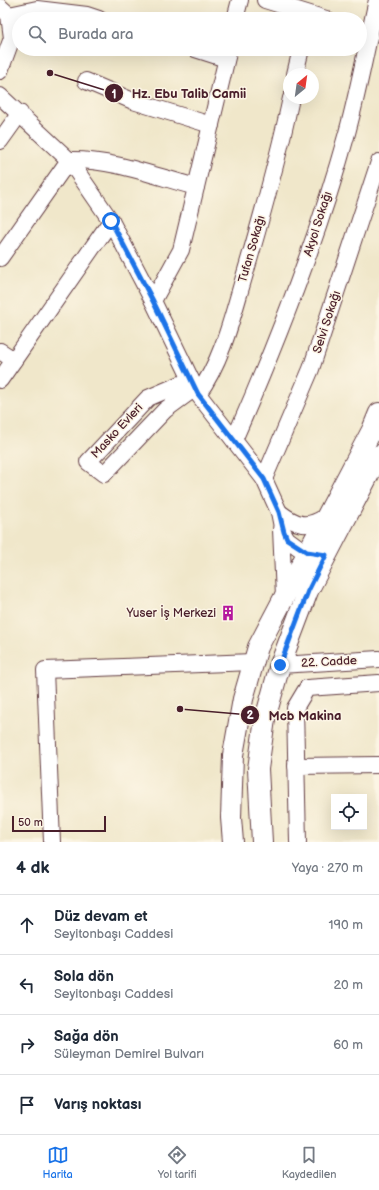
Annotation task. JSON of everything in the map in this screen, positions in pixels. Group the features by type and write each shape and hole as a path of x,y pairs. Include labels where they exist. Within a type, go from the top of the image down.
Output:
{"main road":[{"path":"262,842 258,769 265,719 280,665 308,591 325,517 372,430 379,412"},
{"path":"233,842 231,818 233,755 243,698 258,647 284,596 316,554 379,455"}],"street":[{"path":"237,12 240,0"},
{"path":"265,0 296,12"},
{"name":"Akyol Sokağı","path":"367,46 377,0"},
{"path":"0,71 12,38 4,11 37,9 62,12"},
{"path":"153,301 181,250 228,56"},
{"path":"296,68 299,56"},
{"name":"Akyol Sokağı","path":"234,440 269,361 315,235 347,132 365,56"},
{"path":"86,81 133,101 211,125"},
{"path":"0,96 69,160 111,221 153,301 194,387 264,479 279,512 287,539 316,554"},
{"name":"Tufan Sokağı","path":"194,387 213,371 231,320 254,244 289,104"},
{"path":"0,141 20,113"},
{"path":"69,160 88,160 127,168 196,187"},
{"path":"0,258 69,160"},
{"name":"Selvi Sokağı","path":"264,479 311,369 379,162"},
{"path":"0,380 111,221"},
{"path":"0,351 14,360"},
{"name":"Masko Evleri","path":"194,387 165,410 104,474 88,462 148,398 194,387"},
{"path":"279,512 295,523 302,524 316,523 325,517"},
{"path":"279,512 284,596"},
{"name":"22. Cadde","path":"280,665 379,659"},
{"path":"52,842 45,670 253,662"},
{"path":"298,842 295,708 307,688 379,683"},
{"path":"296,766 379,765"}],"place":[{"name":"Hz. Ebu Talib Camii","path":"50,73"},
{"name":"Yuser İş Merkezi","path":"228,613"},
{"name":"Mcb Makina","path":"180,709"}],"route":[{"path":"111,221 153,301 198,394 264,479 279,512 287,539 298,548 307,552 326,555 308,591 280,665"}]}
